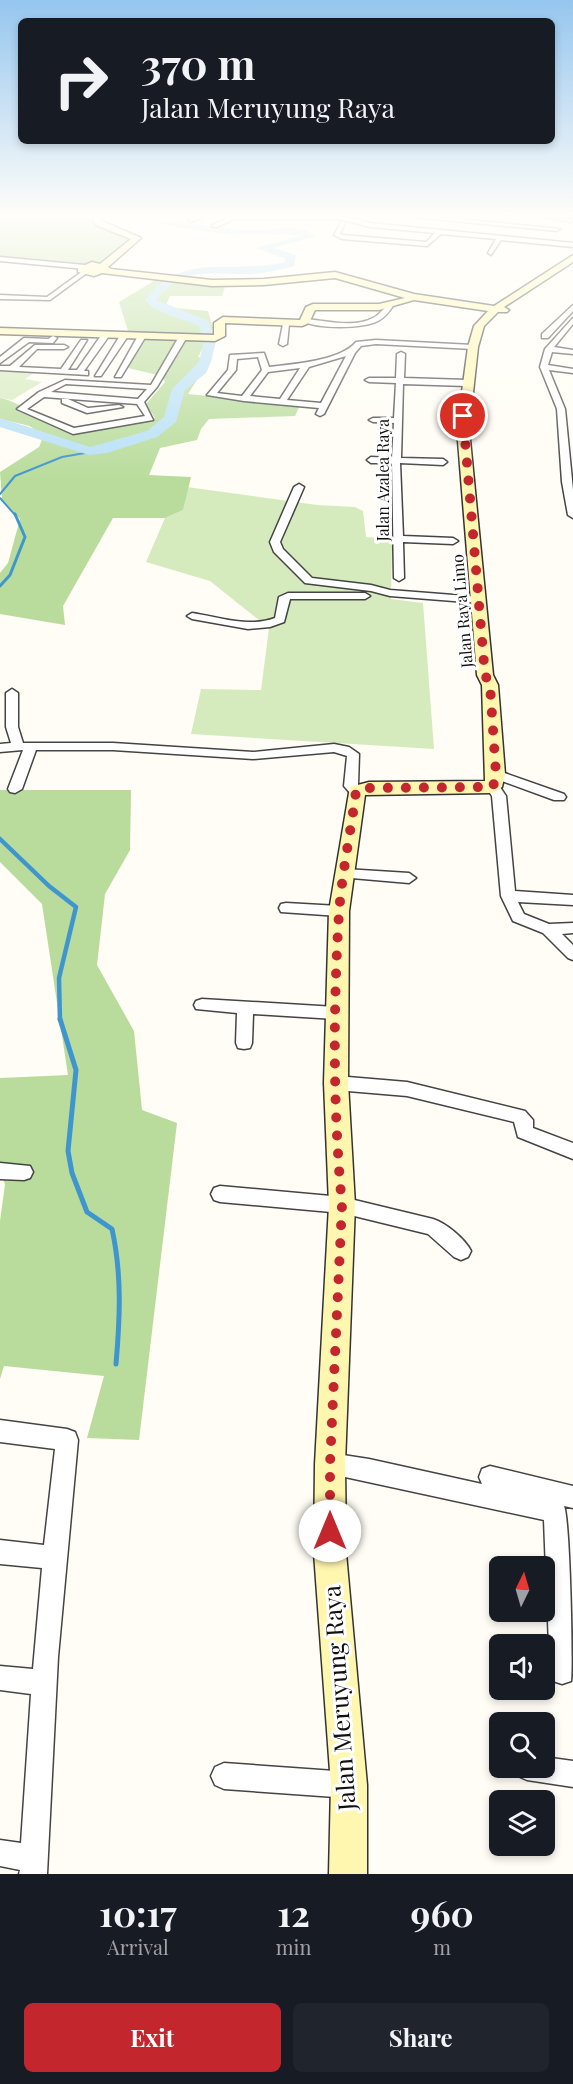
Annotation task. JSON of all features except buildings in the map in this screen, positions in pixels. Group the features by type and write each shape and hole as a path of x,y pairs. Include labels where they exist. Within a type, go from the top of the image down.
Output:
{"main road":[{"path":"0,331 215,338 220,336 219,322 223,320 283,324 306,321 309,309 313,307 376,309 396,304"},
{"path":"467,304 500,309"},
{"name":"Jalan Raya Limo","path":"478,426 482,344 479,326 507,304"},
{"name":"Jalan Raya Limo","path":"494,780 490,685 485,675 485,586 462,466 463,423 467,383 488,328 500,309 507,304"},
{"path":"356,791 369,788 494,780"},
{"name":"Jalan Meruyung Raya","path":"348,1874 349,1785 330,1553 330,1464 342,1205 336,1083 339,911 356,791"}],"street":[{"path":"306,321 366,324 397,304"},
{"path":"545,336 573,307"},
{"path":"573,320 549,349 544,367 560,407 569,446 573,515"},
{"path":"281,344 283,324"},
{"path":"560,334 573,336"},
{"path":"79,373 105,336"},
{"path":"98,374 124,336"},
{"path":"118,375 142,336"},
{"path":"0,361 27,340 50,341 53,338"},
{"path":"42,394 56,397 90,411 140,403 188,338"},
{"path":"63,372 84,342"},
{"path":"319,416 357,345 369,342 482,344"},
{"path":"12,369 35,347 66,344 57,355"},
{"path":"9,345 18,345"},
{"path":"549,349 573,352"},
{"path":"244,399 266,370 306,365 352,352"},
{"name":"Jalan Azalea Raya","path":"399,578 396,461 401,354"},
{"path":"266,370 261,355 233,357 232,370 211,394 324,406"},
{"path":"44,371 51,363"},
{"path":"282,402 306,365"},
{"path":"544,367 573,371"},
{"path":"0,368 118,375 155,384"},
{"path":"399,381 467,383"},
{"path":"140,403 151,416 150,418 73,431 21,409 42,394 67,382 155,384"},
{"path":"560,407 573,409"},
{"path":"373,420 397,421"},
{"path":"371,460 462,466"},
{"path":"300,487 279,529 275,543 278,550 309,581 371,588 390,593 485,586"},
{"path":"397,539 453,541"},
{"path":"192,616 254,626 271,625 280,620 283,598 288,596 385,597 390,593"},
{"path":"12,693 11,718 24,746 15,789"},
{"path":"0,748 24,746 262,755 293,749 349,752 353,754 351,786 356,791"},
{"path":"494,780 559,797"},
{"path":"494,780 499,796 508,896 518,917 548,929 573,954"},
{"path":"345,874 409,878"},
{"path":"508,896 573,900"},
{"path":"286,908 339,911"},
{"path":"548,929 573,928"},
{"path":"202,1005 336,1013"},
{"path":"244,1043 245,1008"},
{"path":"336,1083 407,1089 519,1116 524,1120 524,1132 573,1151"},
{"path":"0,1171 24,1172"},
{"path":"220,1194 342,1205 433,1227 461,1251"},
{"path":"0,1431 68,1440 53,1557 43,1683 34,1867 0,1853"},
{"path":"330,1464 369,1470 555,1511 562,1672"},
{"path":"490,1477 573,1497"},
{"path":"0,1552 53,1557"},
{"path":"0,1678 43,1683"},
{"path":"555,1771 573,1774"},
{"path":"224,1776 349,1785"}],"green space":[{"path":"120,304 166,304 165,307 208,311 213,328 198,357 210,359 188,394 300,405 295,416 209,419 201,429 197,440 160,448 149,475 191,477 183,510 165,518 113,518 63,606 65,625 0,614 0,573 8,563 20,519 2,499 0,472 39,447 43,437 30,426 0,419 0,398 17,404 72,432 99,430 155,418 146,404 165,382 162,376 128,368 147,335 129,334"},
{"path":"0,369 37,371 25,379 42,382 12,400 0,398"},
{"path":"187,487 317,505 355,507 363,511 366,537 392,539 391,599 423,603 434,749 191,734 201,689 261,690 269,628 210,581 146,562 165,518 183,510"},
{"path":"0,790 131,790 130,850 105,894 97,965 134,1031 142,1110 177,1123 139,1440 87,1438 104,1376 4,1366 0,1379 0,1221 5,1184 0,1173 0,1078 68,1075 42,904 0,862"}],"waterway":[{"path":"0,422 89,451 102,450 152,434 171,419 179,389 201,370 210,341 204,324 156,304"},
{"path":"0,494 15,476 62,457 102,450"},
{"path":"0,498 16,516"},
{"path":"0,586 10,575 25,537 16,516"},
{"path":"0,839 49,886 76,907 59,978 60,1020"},
{"path":"60,1019 76,1070 68,1151 72,1173 87,1212 112,1229 115,1246 119,1296 116,1364"}],"route":[{"path":"330,1531 330,1464 342,1205 338,1168 336,1083 339,911 356,791 369,788 493,787 496,774 490,685 485,675 463,416"}]}
